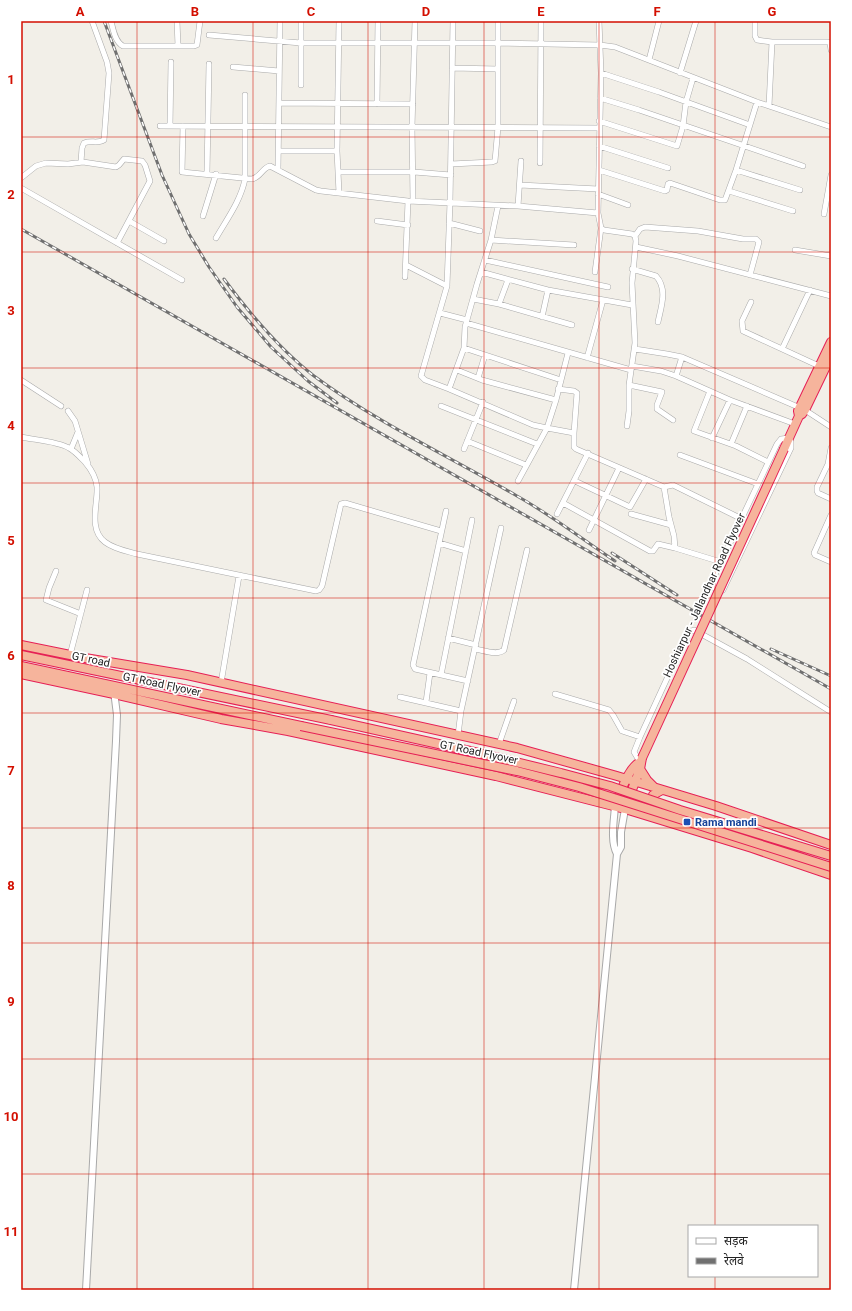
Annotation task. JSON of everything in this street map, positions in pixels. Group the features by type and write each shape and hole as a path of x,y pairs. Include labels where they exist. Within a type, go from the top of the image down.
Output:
{"highway":[{"path":"801,411 831,342"},
{"path":"801,411 831,356"},
{"name":"Hoshiarpur - Jallandhar Road Flyover","path":"641,763 801,411"},
{"path":"21,645 188,675 562,759 658,788 831,845"},
{"name":"GT road","path":"21,655 252,703"},
{"name":"GT road","path":"21,666 115,689"},
{"path":"21,674 115,689 214,717 288,731 496,776 616,806 752,848 831,875"},
{"name":"GT Road Flyover","path":"115,689 517,771 579,787 831,867"},
{"path":"252,703 287,697"},
{"name":"GT Road Flyover","path":"252,703 470,751 561,773 610,786 694,814 831,856"},
{"path":"616,806 627,779 634,767 641,763"},
{"path":"624,809 641,763"},
{"path":"641,763 647,780 658,788"},
{"path":"590,800 597,797 602,791 601,776 598,770"},
{"path":"657,819 650,814 649,805 658,788"}],"street":[{"path":"81,162 84,143 97,143 104,140 110,79 107,62 92,21"},
{"path":"111,21 117,39 121,45 178,46 196,46 200,21"},
{"path":"177,21 178,46"},
{"path":"278,169 280,21"},
{"path":"300,85 301,21"},
{"path":"339,21 337,151 339,193"},
{"path":"377,104 378,21"},
{"path":"405,277 408,225 414,172 412,127 415,21"},
{"path":"453,21 451,175 447,286 421,376 425,380 483,402 533,425 574,433"},
{"path":"451,164 494,162 496,158 498,127 498,21"},
{"path":"540,164 541,21"},
{"path":"595,272 601,228 598,213 601,73 599,21"},
{"path":"649,60 659,21"},
{"path":"680,72 696,21"},
{"path":"755,21 756,39 772,42 828,42 830,43 831,50"},
{"path":"209,35 301,43 452,42 600,45 620,48 693,78 831,127"},
{"path":"769,106 772,42"},
{"path":"170,126 171,62"},
{"path":"207,173 209,64"},
{"path":"233,67 279,71"},
{"path":"452,68 498,69"},
{"path":"601,73 750,125"},
{"path":"599,122 676,146 678,144 683,126 686,102 693,78"},
{"path":"216,238 239,198 245,178 245,95"},
{"path":"600,98 640,110 743,147 803,166"},
{"path":"599,170 665,191 670,183 725,200 758,102"},
{"path":"279,103 413,104"},
{"path":"160,126 599,128"},
{"path":"182,126 182,172 256,178 268,166 272,166 316,190 411,201 518,206 598,213"},
{"path":"599,146 668,168"},
{"path":"279,151 337,151"},
{"path":"21,178 36,166 41,164 92,162 113,167 118,166 124,159 139,160 144,163 150,181 118,243"},
{"path":"518,206 521,162"},
{"path":"736,170 800,190"},
{"path":"338,172 414,172 451,175"},
{"path":"202,216 216,174"},
{"path":"824,214 831,175"},
{"path":"520,185 598,192 628,205"},
{"path":"21,188 182,280"},
{"path":"729,191 793,211"},
{"path":"449,389 464,348 466,321 491,240 498,206"},
{"path":"377,221 408,225"},
{"path":"129,222 164,242"},
{"path":"449,223 480,231"},
{"path":"627,426 629,411 629,385 635,349 632,305 632,270 636,247 635,236 640,229 646,227 698,231 731,238 756,239 759,242 758,248 750,275"},
{"path":"601,228 605,230 628,233 635,236"},
{"path":"491,240 574,245"},
{"path":"636,247 831,296"},
{"path":"795,250 831,256"},
{"path":"485,260 608,288"},
{"path":"406,265 447,286"},
{"path":"632,270 656,276 661,282 663,298 658,322"},
{"path":"481,272 548,290 632,305"},
{"path":"499,304 508,280"},
{"path":"542,317 548,290"},
{"path":"782,349 810,290"},
{"path":"473,299 499,304 572,324"},
{"path":"587,358 603,300"},
{"path":"750,302 742,321 743,330 820,366"},
{"path":"440,313 587,358 632,368 661,371 676,376 730,400 795,424"},
{"path":"464,348 561,380"},
{"path":"635,349 682,357 801,411 831,427"},
{"path":"518,481 547,428 568,353"},
{"path":"478,378 485,355"},
{"path":"676,376 682,357"},
{"path":"457,370 478,378 556,400"},
{"path":"21,380 61,406"},
{"path":"629,385 662,392 657,409 673,420"},
{"path":"558,390 574,391 577,393 574,448 664,487 673,485 742,519"},
{"path":"710,391 693,431 731,444 768,462"},
{"path":"712,438 730,400"},
{"path":"464,449 483,402"},
{"path":"441,406 537,444"},
{"path":"731,444 748,406"},
{"path":"68,411 75,421 88,467"},
{"path":"71,449 78,431"},
{"path":"21,437 58,444 71,449 80,456 94,474 97,486 95,521 96,529 101,539 116,548 137,554 311,591 319,590 322,586 340,506 343,503 441,531"},
{"path":"789,438 791,448 722,591 711,586 710,584 768,462 781,439 789,438"},
{"path":"467,441 526,465"},
{"path":"831,448 829,460 817,487 818,493 831,498"},
{"path":"557,514 588,454"},
{"path":"680,455 758,484"},
{"path":"589,530 619,468"},
{"path":"824,472 831,475"},
{"path":"575,481 630,507 646,480"},
{"path":"664,487 675,548"},
{"path":"564,503 650,551 653,551 658,544 721,562"},
{"path":"446,511 413,665 415,669 468,681"},
{"path":"631,514 671,525"},
{"path":"831,515 814,553 815,555 831,562"},
{"path":"441,675 472,520"},
{"path":"458,735 475,647 501,528"},
{"path":"439,543 466,551"},
{"path":"448,638 497,653 504,650 527,550"},
{"path":"56,571 46,600 81,614"},
{"path":"222,683 239,576"},
{"path":"70,655 88,590"},
{"path":"641,763 634,752 688,633 694,630 746,659 831,712"},
{"path":"426,702 430,673"},
{"path":"86,1290 117,715 115,689"},
{"path":"555,694 609,710 622,731 640,737"},
{"path":"400,697 462,711"},
{"path":"500,744 514,701"},
{"path":"616,806 613,833 614,847 617,854"},
{"path":"574,1290 617,854 621,847 624,809"}],"railway":[{"path":"104,21 162,175 189,234 209,267 237,307 271,347 308,381 337,403"},
{"path":"21,229 831,689"},
{"path":"224,279 277,343 314,376 362,409 530,503 615,561"},
{"path":"612,553 677,595"},
{"path":"771,649 831,676"}],"place":[{"name":"Rama mandi","path":"687,822"}]}
